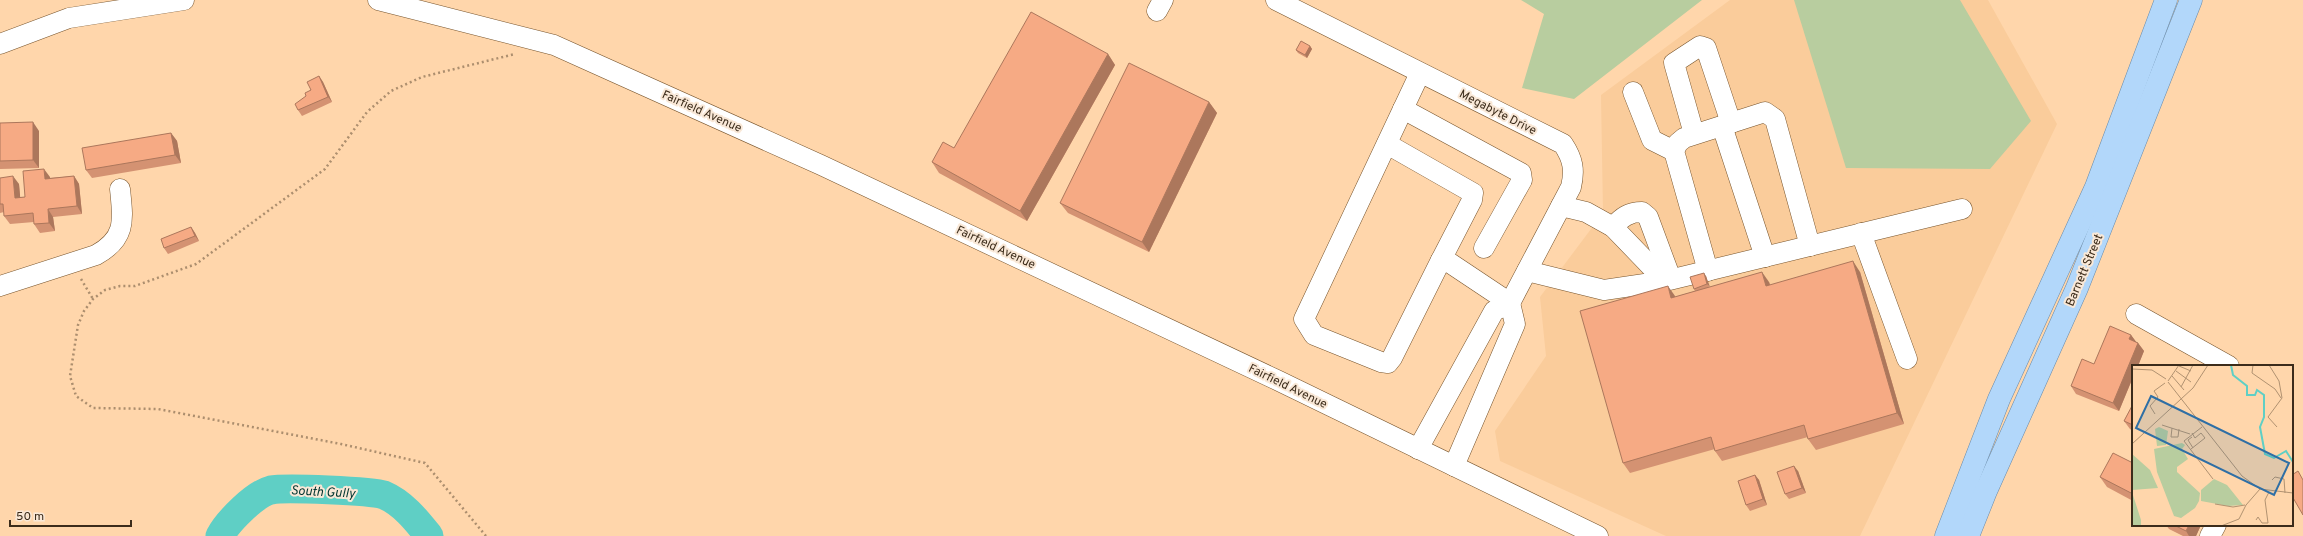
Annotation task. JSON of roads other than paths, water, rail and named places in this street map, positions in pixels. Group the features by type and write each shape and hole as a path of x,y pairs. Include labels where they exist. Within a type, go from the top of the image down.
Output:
{"main road":[{"name":"Barnett Street","path":"1946,536 1999,399 2096,187 2166,0"},
{"name":"Barnett Street","path":"1968,536 1986,491 2077,288 2191,0"}],"street":[{"path":"0,44 69,18 81,8 184,0"},
{"name":"Fairfield Avenue","path":"378,0 554,45 821,164 1598,536"},
{"name":"Megabyte Drive","path":"1276,0 1563,144 1573,163 1574,174 1571,187 1510,303"},
{"path":"1694,134 1674,63 1700,46 1706,48 1765,257"},
{"path":"1387,144 1473,193 1472,200 1392,358 1388,363 1381,362 1314,335 1308,328 1304,319 1420,73"},
{"path":"1633,92 1652,140 1674,151"},
{"path":"1403,109 1521,173 1522,180 1484,248"},
{"path":"1708,271 1674,151 1678,143 1694,134 1766,112 1775,119 1810,246"},
{"path":"0,286 96,255 114,241 123,221 120,189"},
{"path":"1561,206 1586,212 1613,227 1668,280"},
{"path":"1527,271 1604,290 1668,280 1708,271 1962,209"},
{"path":"1613,227 1623,217 1633,212 1642,212 1648,217 1668,280"},
{"path":"1861,234 1907,359"},
{"path":"1441,260 1450,263 1510,303 1515,324 1454,466"},
{"path":"1418,449 1494,312 1510,303"},
{"path":"2136,314 2226,365"},
{"path":"2210,536 2215,526"}],"waterway":[{"name":"South Gully","path":"220,536 235,516 250,502 271,490 279,489 347,491 384,495 391,498 403,508 429,536"}]}
